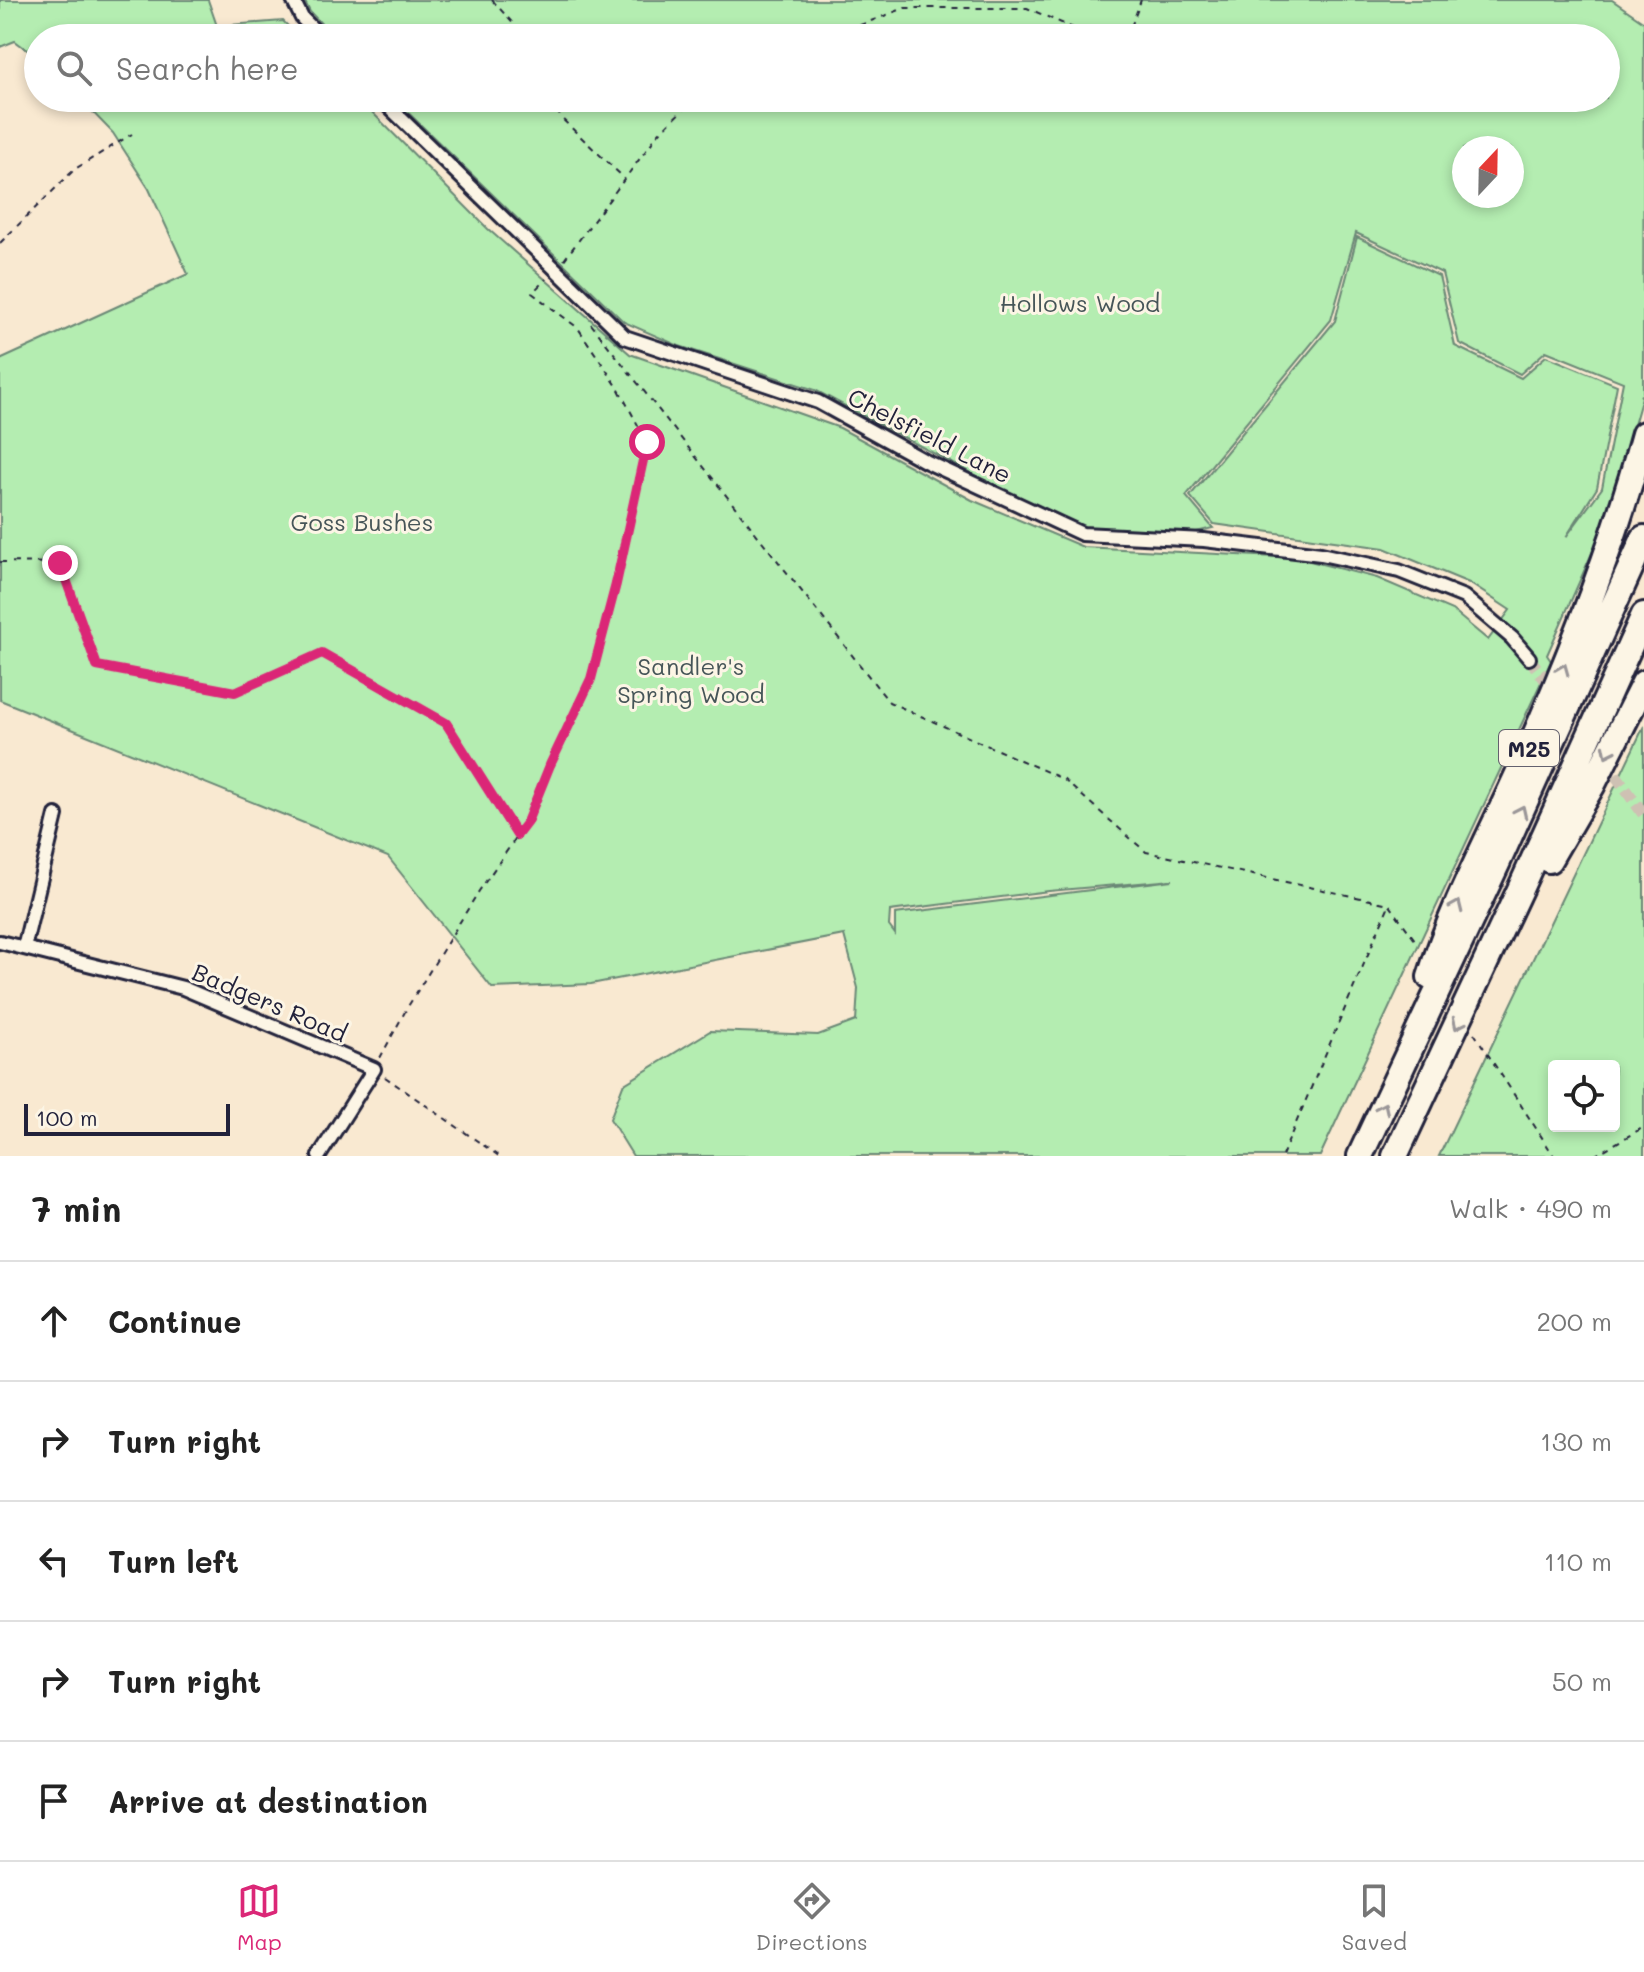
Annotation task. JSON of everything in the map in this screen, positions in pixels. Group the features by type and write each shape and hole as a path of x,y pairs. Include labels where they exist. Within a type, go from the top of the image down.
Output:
{"highway":[{"name":"M25","path":"1406,1060 1430,976 1453,914 1546,711 1592,595 1623,507 1644,434"},
{"name":"M25","path":"1360,1156 1521,813 1644,538"},
{"name":"M25","path":"1395,1156 1491,954 1644,615"},
{"name":"M25","path":"1491,954 1592,786 1644,683"}],"street":[{"path":"293,0 308,24"},
{"name":"Chelsfield Lane","path":"394,112 625,337 818,402 925,461 1082,534 1204,540 1321,554 1399,571 1464,597 1512,638 1529,658"},
{"path":"24,948 56,815"},
{"name":"Badgers Road","path":"0,942 183,988 374,1069"},
{"path":"319,1156 374,1069"}],"path":[{"path":"492,0 513,24"},
{"path":"1132,24 1141,0"},
{"path":"863,24 905,8 1027,8 1064,24"},
{"path":"559,112 560,117 625,179"},
{"path":"499,1156 374,1069 407,1008 479,891 527,822 591,679 616,584 647,442 617,386 578,328 532,293 557,270 659,133 681,112"},
{"path":"0,243 75,169 132,134"},
{"path":"591,323 889,702 1063,779 1146,852 1389,904 1415,940"},
{"path":"0,562 60,563 97,666 235,692 322,653 446,723 517,835"},
{"path":"1282,1156 1389,904"},
{"path":"1473,1033 1554,1156"},
{"path":"1594,1156 1644,1127"}],"green space":[{"path":"0,0 208,0 216,24 24,24 24,48 15,41 0,47"},
{"path":"304,0 1612,0 1644,22 1643,396 1640,395 1642,397 1607,519 1547,655 1551,661 1320,1156 633,1156 610,1119 623,1085 710,1031 818,1035 856,1021 858,988 844,935 591,984 492,988 388,857 0,700 0,360 188,274 149,189 113,133 93,112 372,112 488,229 630,354 840,428 972,500 1083,547 1298,558 1377,578 1452,610 1488,640 1510,610 1469,583 1384,548 1214,524 1190,496 1335,321 1357,237 1439,276 1455,346 1521,378 1546,356 1617,385 1597,488 1566,537 1602,488 1623,382 1546,351 1520,374 1459,343 1442,273 1356,233 1331,320 1186,496 1213,528 1192,533 1084,528 1010,494 815,390 679,346 624,322 407,112 1620,112 1620,24 322,24","holes":["1173,880 895,914 895,934 889,926 890,911 1049,891"]},
{"path":"283,21 286,24 243,24"},
{"path":"1644,726 1644,1156 1439,1156"}],"tunnel":[{"path":"1529,658 1554,691"},
{"path":"1605,760 1644,815"}],"route":[{"path":"60,563 97,666 235,692 322,653 446,723 517,835 527,822 591,679 616,584 647,442"}],"park label":[{"name":"Hollows Wood","path":"1080,302"},
{"name":"Goss Bushes","path":"362,521"},
{"name":"Sandler's Spring Wood","path":"691,679"}]}
